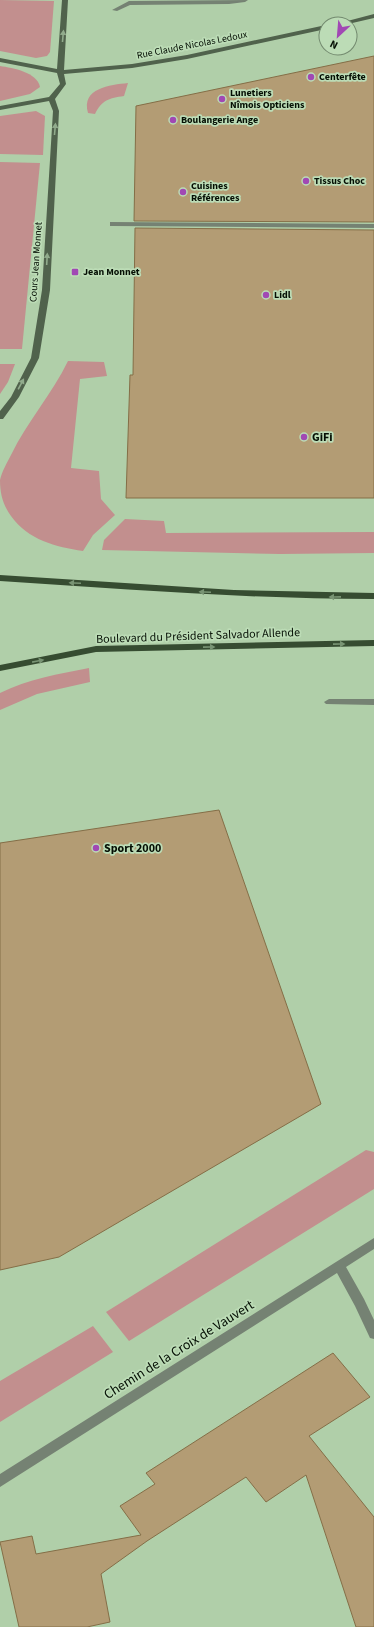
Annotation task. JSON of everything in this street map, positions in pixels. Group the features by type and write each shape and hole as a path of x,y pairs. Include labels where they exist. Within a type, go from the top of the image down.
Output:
{"main road":[{"path":"0,108 51,99 63,84 60,72 65,0"},
{"path":"358,20 374,16"},
{"name":"Rue Claude Nicolas Ledoux","path":"0,60 60,72 132,66 186,57 318,29"},
{"name":"Cours Jean Monnet","path":"0,417 18,390 35,358 37,347 46,290 56,111 51,99"},
{"path":"0,578 159,590 302,597 374,596"},
{"name":"Boulevard du Président Salvador Allende","path":"0,668 96,649 374,643"}],"street":[{"path":"115,10 129,3 243,0"},
{"path":"113,224 374,226"},
{"path":"328,702 374,702"},
{"name":"Chemin de la Croix de Vauvert","path":"0,1481 374,1243"},
{"path":"339,1266 360,1303 374,1334"}],"shaded area":[{"path":"0,0 54,1 50,52 47,56 36,58 0,51"},
{"path":"0,66 29,74 38,82 40,87 30,94 0,101"},
{"path":"128,83 124,96 106,100 95,114 88,113 87,105 89,98 93,93 99,89 113,85"},
{"path":"36,111 45,116 43,155 0,154 0,116"},
{"path":"0,162 40,163 22,349 0,349"},
{"path":"68,361 104,362 107,376 80,379 71,468 99,471 101,499 115,515 93,535 83,551 43,541 26,531 11,516 6,508 2,499 0,485 2,473 17,443 55,385"},
{"path":"0,364 15,364 8,382 0,394"},
{"path":"125,519 164,521 166,533 374,532 374,553 280,554 102,550 104,540"},
{"path":"89,668 90,682 37,694 0,710 0,693 22,684"},
{"path":"366,1150 374,1152 374,1189 129,1341 106,1312"},
{"path":"93,1326 113,1352 0,1422 0,1381"}],"building":[{"path":"374,56 374,222 134,221 136,106"},
{"path":"135,228 374,230 374,498 126,498 130,375 133,375"},
{"path":"219,810 321,1104 59,1257 0,1270 0,843"},
{"path":"333,1353 370,1397 309,1436 374,1517 374,1627 356,1627 306,1475 266,1502 246,1477 147,1541 101,1574 110,1622 87,1627 19,1627 0,1542 32,1536 36,1554 141,1535 120,1506 155,1484 146,1473"}],"place":[{"name":"Centerfête","path":"311,77"},
{"name":"Lunetiers Nîmois Opticiens","path":"222,99"},
{"name":"Boulangerie Ange","path":"173,120"},
{"name":"Tissus Choc","path":"306,181"},
{"name":"Cuisines Références","path":"183,192"},
{"name":"Jean Monnet","path":"75,272"},
{"name":"Lidl","path":"266,295"},
{"name":"GiFi","path":"304,437"},
{"name":"Sport 2000","path":"96,848"}]}
